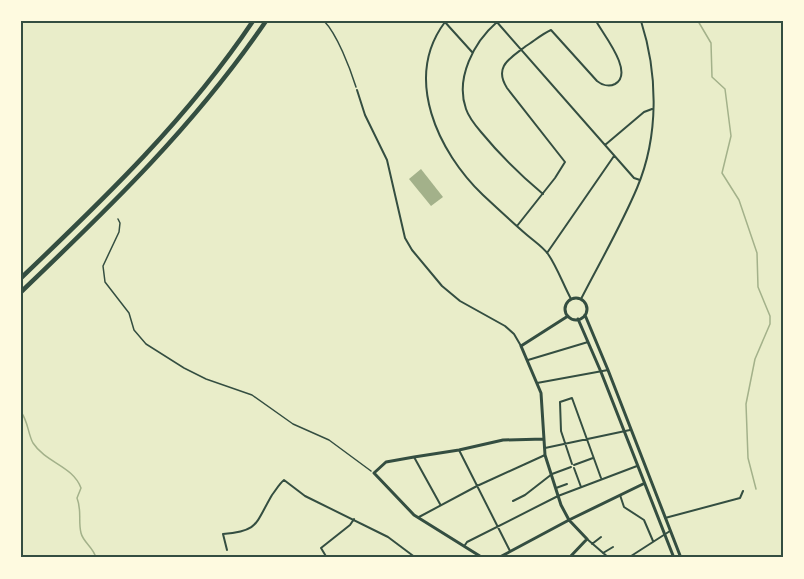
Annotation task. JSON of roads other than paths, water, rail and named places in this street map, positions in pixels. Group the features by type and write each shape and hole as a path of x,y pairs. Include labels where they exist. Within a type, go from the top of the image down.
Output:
{"highway":[{"path":"21,278 105,197 172,126 223,63 253,21"},
{"path":"21,292 177,137 228,75 266,21"}],"street":[{"path":"543,194 509,166 469,117 466,109 463,94 472,52 482,36 497,21 605,146 634,178 640,180"},
{"path":"517,226 565,162 504,82 502,69 508,58 551,30 597,81 605,85 615,84 622,75 622,66 596,21"},
{"path":"581,299 640,180 650,141 653,109 650,56 641,21"},
{"path":"472,52 444,22 429,49 426,66 426,86 433,115 451,155 464,174 547,253 571,299"},
{"path":"357,90 365,115 387,160 405,238 442,286 460,301 505,326 514,334 537,383 542,402 545,455 558,495 569,519 592,544 609,558"},
{"path":"605,146 644,112 653,109"},
{"path":"547,253 614,156"},
{"path":"568,316 566,306 571,299"},
{"path":"571,299 581,299"},
{"path":"581,299 587,307 585,315 681,558"},
{"path":"578,320 585,315"},
{"path":"521,346 568,316"},
{"path":"568,316 578,320 588,342 674,558"},
{"path":"527,360 588,342"},
{"path":"537,383 608,370"},
{"path":"581,487 561,431 560,402 572,398 601,480"},
{"path":"545,448 631,430"},
{"path":"483,558 418,518 374,473 387,462 503,440 544,439"},
{"path":"459,450 510,551"},
{"path":"418,518 477,486 545,455"},
{"path":"414,457 440,505"},
{"path":"513,501 525,495 552,474 593,458"},
{"path":"465,545 466,542 558,495 637,466"},
{"path":"227,550 222,534 243,532 255,524 284,480 305,496 388,537 416,558"},
{"path":"498,558 569,519 650,481"},
{"path":"556,488 567,484"},
{"path":"665,518 740,498 743,491"},
{"path":"620,495 624,507 644,520 652,542"},
{"path":"327,558 321,548 350,525 354,519"},
{"path":"628,558 670,531"},
{"path":"592,544 601,537"},
{"path":"569,558 587,539"},
{"path":"603,554 613,547"}],"waterway":[{"path":"698,21 711,43 712,77 725,89 731,136 722,173 739,200 757,253 758,287 770,316 770,324 755,359 746,404 748,458 756,489"},
{"path":"21,412 38,450 66,469 81,488 77,498 81,533 96,558"}]}
